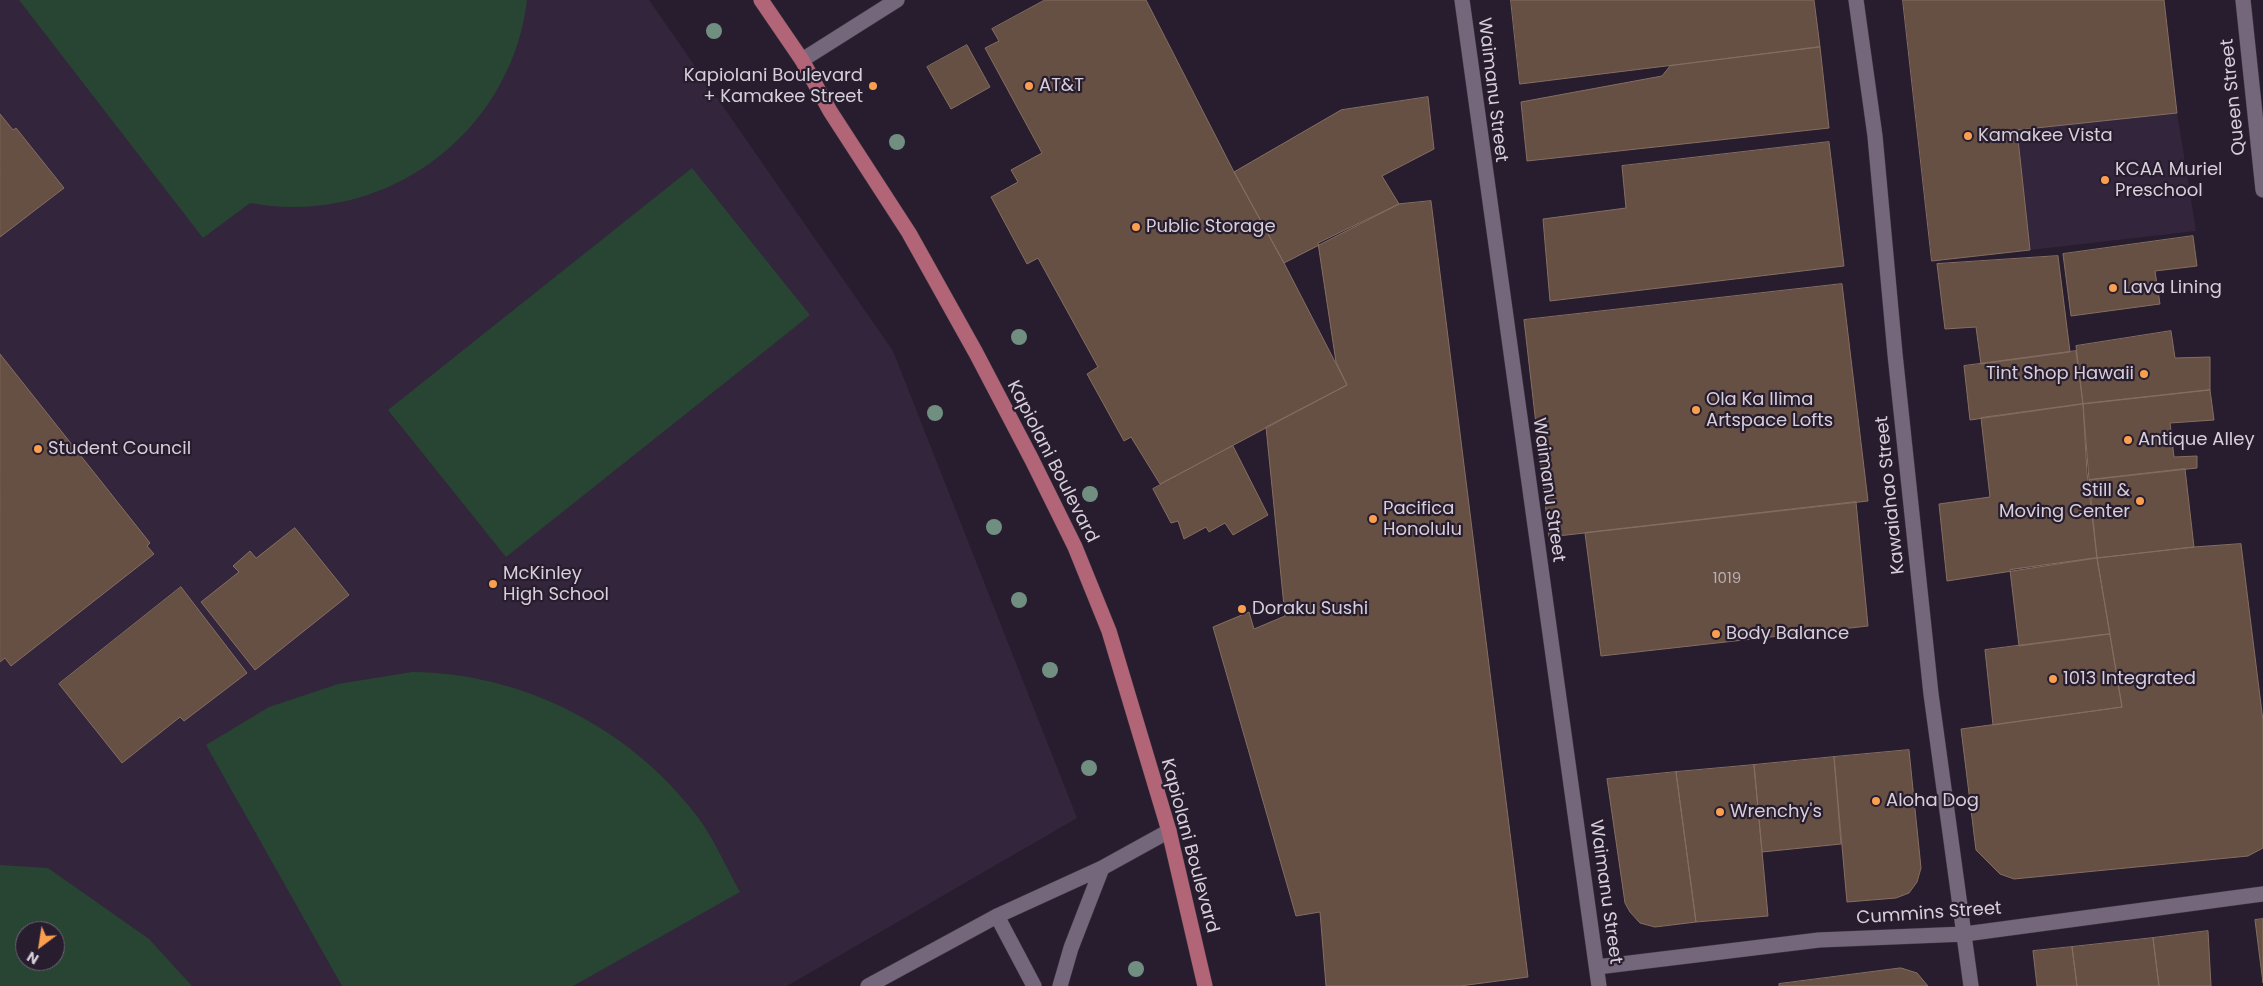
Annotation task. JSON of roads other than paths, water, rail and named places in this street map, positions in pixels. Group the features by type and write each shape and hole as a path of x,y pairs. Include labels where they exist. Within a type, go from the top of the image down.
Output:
{"main road":[{"name":"Kapiolani Boulevard","path":"761,0 802,60 830,111 909,234 971,344 1032,460 1075,548 1109,631 1169,830 1206,986"}],"street":[{"path":"802,60 897,0"},
{"name":"Waimanu Street","path":"1462,0 1483,166 1599,986"},
{"name":"Kawaiahao Street","path":"1856,0 1875,136 1895,354 1931,694 1971,986"},
{"name":"Queen Street","path":"2243,0 2263,190"},
{"path":"868,986 997,916 1102,868 1169,830"},
{"path":"1060,986 1071,948 1102,868"},
{"name":"Cummins Street","path":"1597,967 1819,940 1965,934 2263,894"},
{"path":"997,916 1034,986"}],"place":[{"name":"Kapiolani Boulevard + Kamakee Street","path":"873,86"},
{"name":"AT&T","path":"1029,86"},
{"name":"Kamakee Vista","path":"1968,136"},
{"name":"KCAA Muriel Preschool","path":"2105,180"},
{"name":"Public Storage","path":"1136,227"},
{"name":"Lava Lining","path":"2113,288"},
{"name":"Tint Shop Hawaii","path":"2144,374"},
{"name":"Ola Ka Ilima Artspace Lofts","path":"1696,410"},
{"name":"Antique Alley","path":"2128,440"},
{"name":"Student Council","path":"38,449"},
{"name":"Still & Moving Center","path":"2140,501"},
{"name":"Pacifica Honolulu","path":"1373,519"},
{"name":"McKinley High School","path":"493,584"},
{"name":"Doraku Sushi","path":"1242,609"},
{"name":"Body Balance","path":"1716,634"},
{"name":"1013 Integrated","path":"2053,679"},
{"name":"Aloha Dog","path":"1876,801"},
{"name":"Wrenchy's","path":"1720,812"}]}
